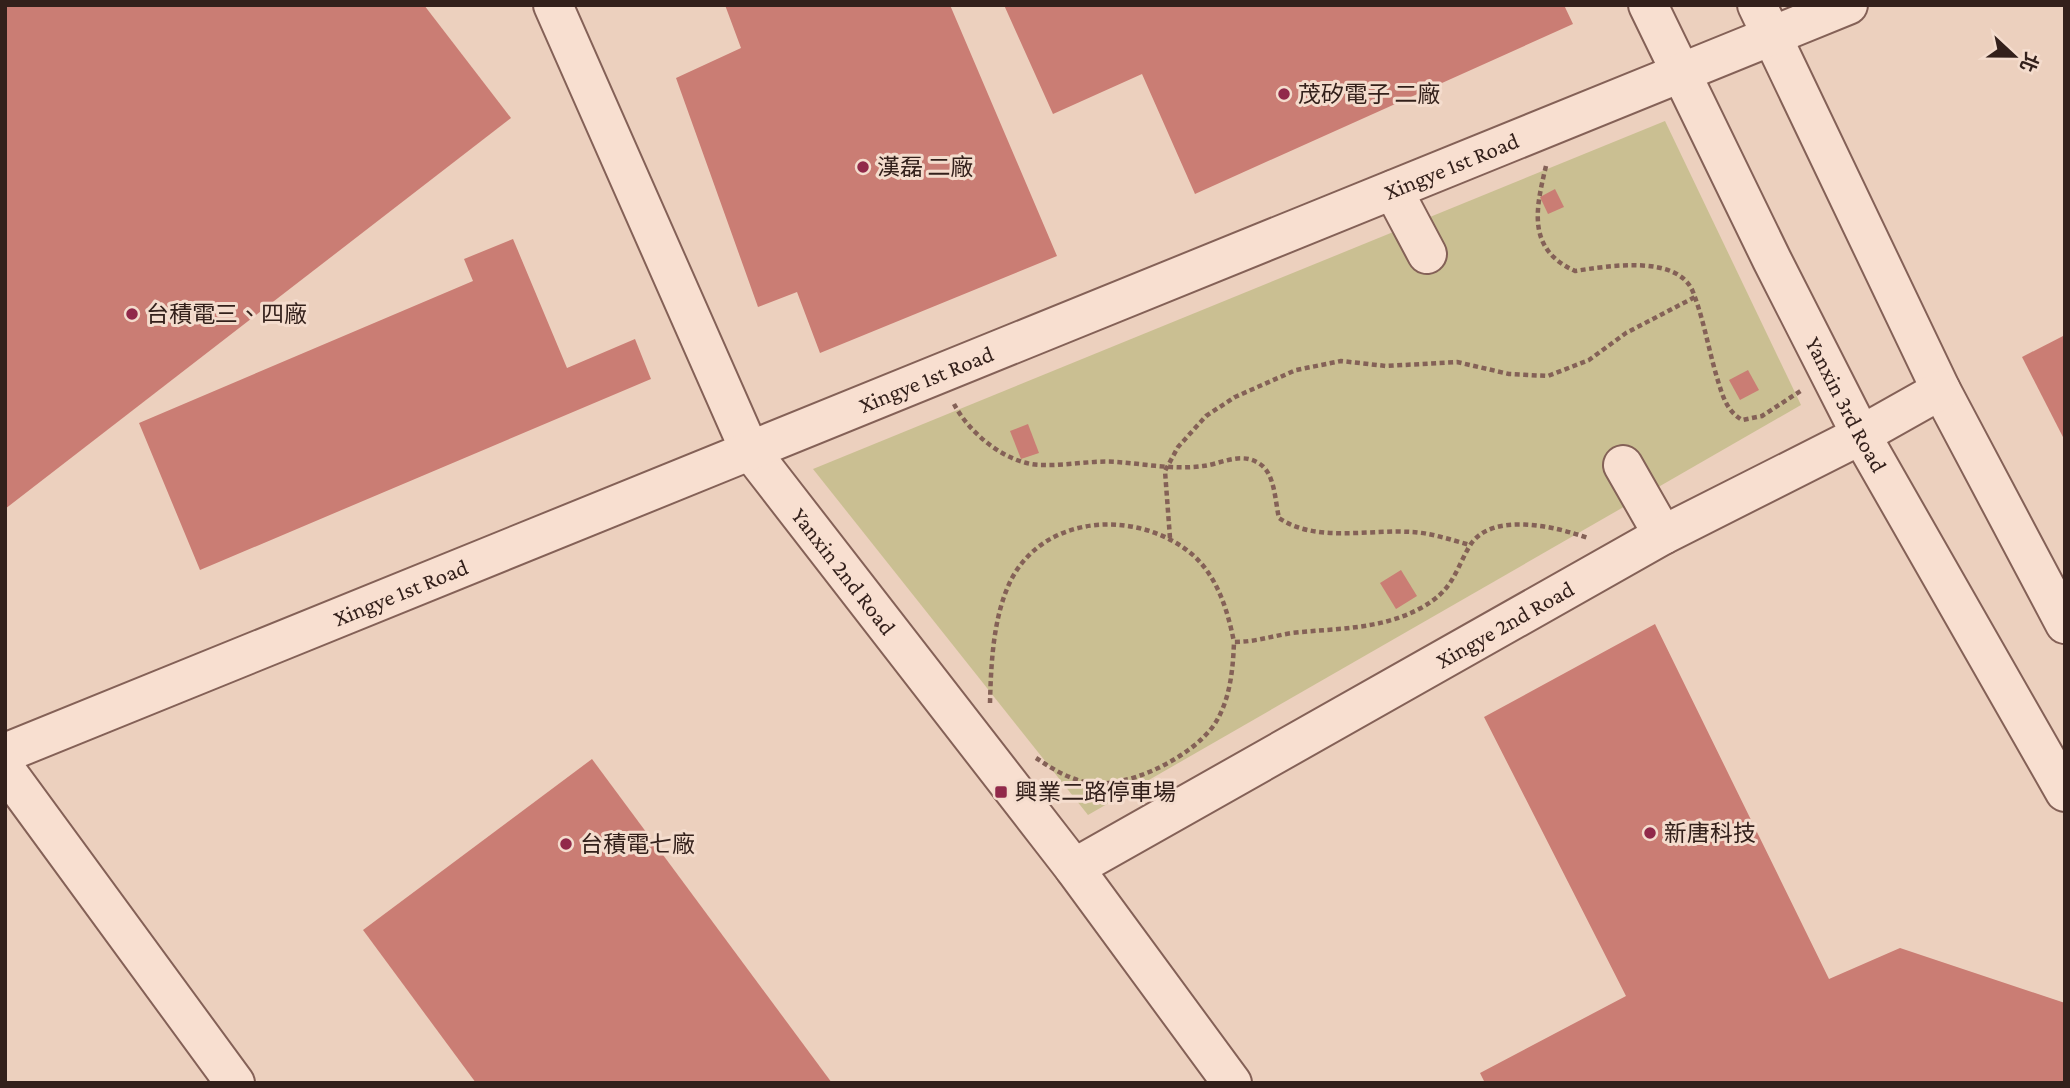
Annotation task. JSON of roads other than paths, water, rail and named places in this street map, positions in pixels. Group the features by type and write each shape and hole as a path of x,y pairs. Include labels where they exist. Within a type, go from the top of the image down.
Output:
{"street":[{"name":"Yanxin 2nd Road","path":"553,5 749,449 1074,868 1232,1083"},
{"name":"Yanxin 3rd Road","path":"1648,5 1861,435 2065,792"},
{"name":"Xingye 1st Road","path":"5,753 749,449 1681,74 1764,22 1848,5"},
{"path":"1764,22 1941,390 2065,624"},
{"path":"1392,190 1427,254"},
{"name":"Xingye 2nd Road","path":"1074,868 1673,530 1861,435 1941,390"},
{"path":"1635,459 1673,530"},
{"path":"5,769 234,1083"}],"place":[{"name":"茂矽電子 二廠","path":"1284,94"},
{"name":"漢磊 二廠","path":"863,167"},
{"name":"台積電三、四廠","path":"132,314"},
{"name":"興業二路停車場","path":"1001,792"},
{"name":"新唐科技","path":"1650,833"},
{"name":"台積電七廠","path":"566,844"}]}
